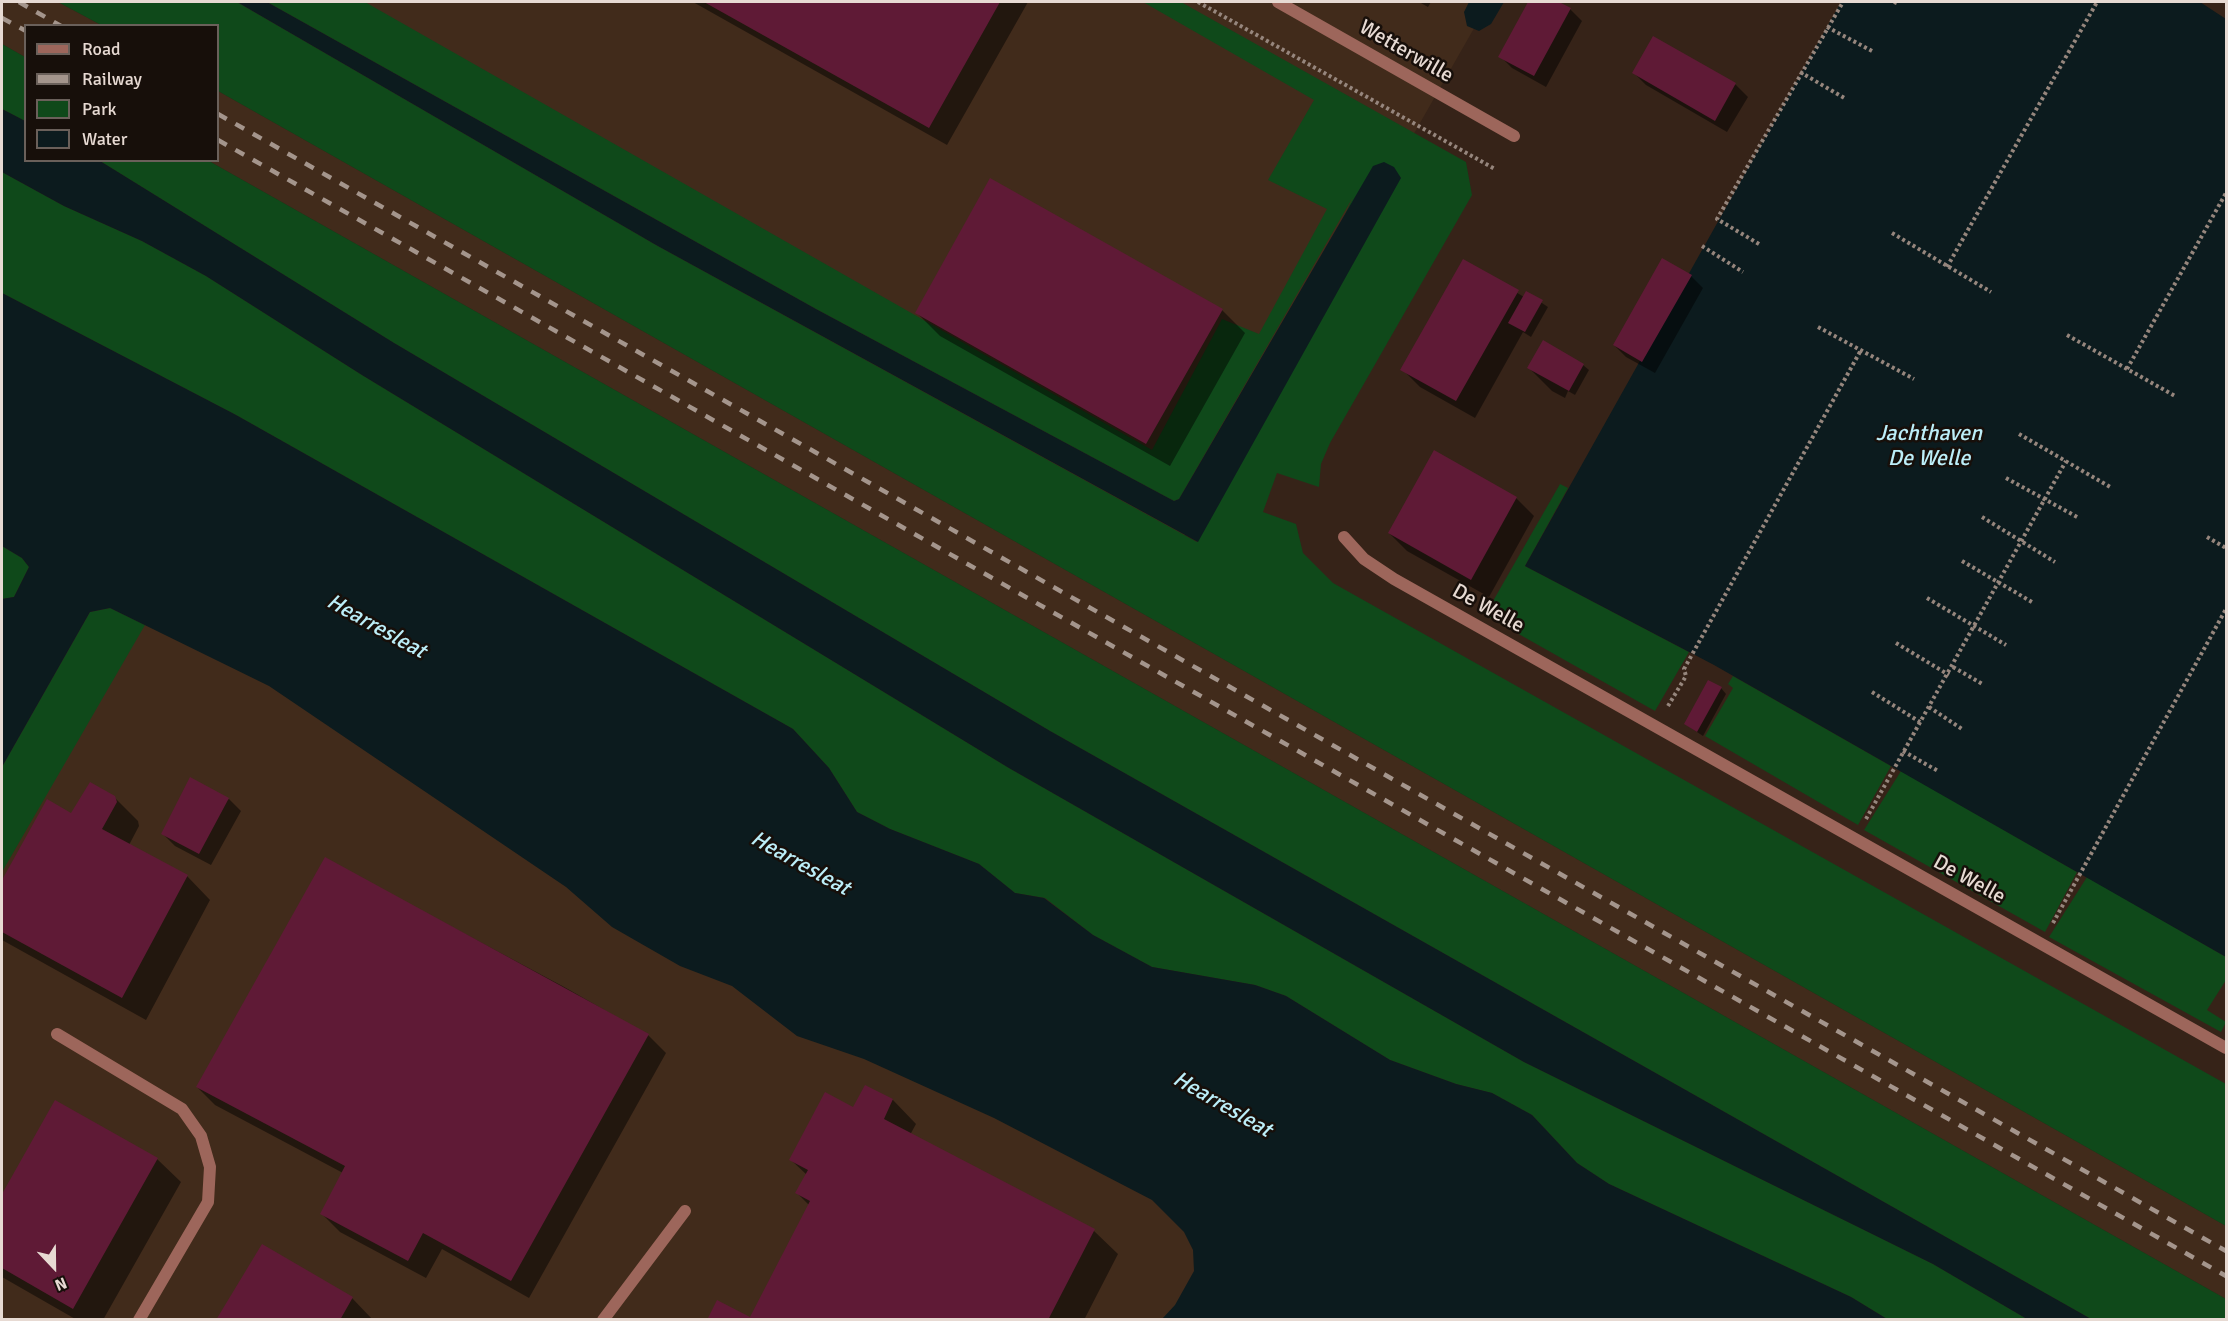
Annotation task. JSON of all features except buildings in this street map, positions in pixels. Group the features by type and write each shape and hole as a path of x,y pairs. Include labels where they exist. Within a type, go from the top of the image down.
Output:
{"street":[{"name":"Wetterwille","path":"1278,2 1514,136"},
{"name":"De Welle","path":"1344,537 1364,559 1394,579 2226,1048"},
{"path":"57,1034 182,1109 201,1136 210,1167 208,1202 139,1320"},
{"path":"603,1320 685,1211"}],"path":[{"path":"1198,2 1495,169"},
{"path":"1759,244 1717,219 1843,2"},
{"path":"1947,267 2097,2"},
{"path":"1826,26 1872,51"},
{"path":"1799,72 1846,99"},
{"path":"2127,369 2226,193"},
{"path":"1892,233 1991,291"},
{"path":"1702,246 1743,272"},
{"path":"1818,327 1914,380"},
{"path":"2067,335 2175,396"},
{"path":"1656,726 1686,676 1684,669 1861,350"},
{"path":"2019,434 2112,488"},
{"path":"1855,838 1953,667 2066,461"},
{"path":"2006,478 2079,518"},
{"path":"1982,517 2055,562"},
{"path":"2207,537 2226,548"},
{"path":"1962,561 2032,602"},
{"path":"1927,597 2006,645"},
{"path":"2041,943 2226,609"},
{"path":"1896,643 1948,675"},
{"path":"1953,667 1984,685"},
{"path":"1872,692 1920,722"},
{"path":"1929,707 1962,729"},
{"path":"1903,751 1938,771"}],"shaded area":[{"path":"2,2 58,2 99,24 24,24 24,56 2,44"},
{"path":"210,2 1489,2 1172,558"},
{"path":"219,92 2226,1226 2226,1299 211,162 219,162"},
{"path":"85,550 1485,1320 2,1320 2,709"}],"green space":[{"path":"58,2 237,2 656,245 1197,542 1353,197 1179,499 1174,501 816,309 267,2 365,2 1152,450 1222,319 1259,334 1327,209 1268,180 1314,100 1143,2 1181,2 1466,162 1472,195 1330,443 1321,464 1319,487 1277,473 1263,512 1296,524 1303,553 1333,583 2226,1084 2226,1226 219,92 219,24 99,24"},
{"path":"2,44 24,56 24,120 2,109"},
{"path":"102,162 211,162 2226,1299 2226,1319 2091,1319 1050,731 394,343"},
{"path":"2,172 64,206 142,241 206,276 362,375 1009,768 1524,1062 1933,1264 2027,1319 1887,1319 1851,1297 1609,1184 1577,1163 1532,1115 1492,1093 1456,1084 1390,1060 1286,996 1255,985 1152,967 1093,935 1045,898 1015,893 979,864 890,829 857,812 829,768 793,729 236,415 2,293"},
{"path":"1560,484 1568,488 1525,566 1689,652 1655,711 1485,615"},
{"path":"2,546 22,558 29,567 14,597 2,599"},
{"path":"110,608 145,625 2,872 2,767 90,612"},
{"path":"1733,676 1891,766 1858,825 1705,736 1733,688 1728,684"},
{"path":"1901,771 2077,872 2045,932 1864,830"},
{"path":"2087,877 2226,957 2226,980 2207,1010 2226,1022 2221,1032 2049,937"}],"water":[{"path":"237,2 267,2 816,309 1174,501 1179,499 1373,166 1384,162 1394,167 1401,178 1198,542 656,245"},
{"path":"1469,2 1504,2 1491,24 1479,31 1467,26 1464,12"},
{"name":"Jachthaven De Welle","path":"1841,2 2200,2 2226,19 2226,957 1714,665 1525,566"},
{"path":"2,109 24,120 24,162 102,162 394,343 1050,731 2091,1319 2027,1319 1933,1264 1524,1062 1009,768 362,375 206,276 142,241 64,206 2,172"},
{"name":"Hearresleat","path":"2,293 236,415 793,729 829,768 857,812 890,829 979,864 1015,893 1044,898 1093,935 1152,967 1255,985 1286,996 1390,1060 1456,1084 1492,1093 1532,1115 1577,1163 1609,1184 1851,1297 1887,1319 1162,1319 1175,1305 1194,1271 1193,1250 1184,1232 1152,1200 994,1118 864,1059 797,1036 732,986 680,966 612,927 566,887 269,686 110,608 90,612 2,767 2,599 14,597 29,567 22,558 2,546"}],"railway":[{"path":"19,2 58,24"},
{"path":"2,18 24,30"},
{"path":"219,115 2226,1251"},
{"path":"219,141 2226,1276"}]}
